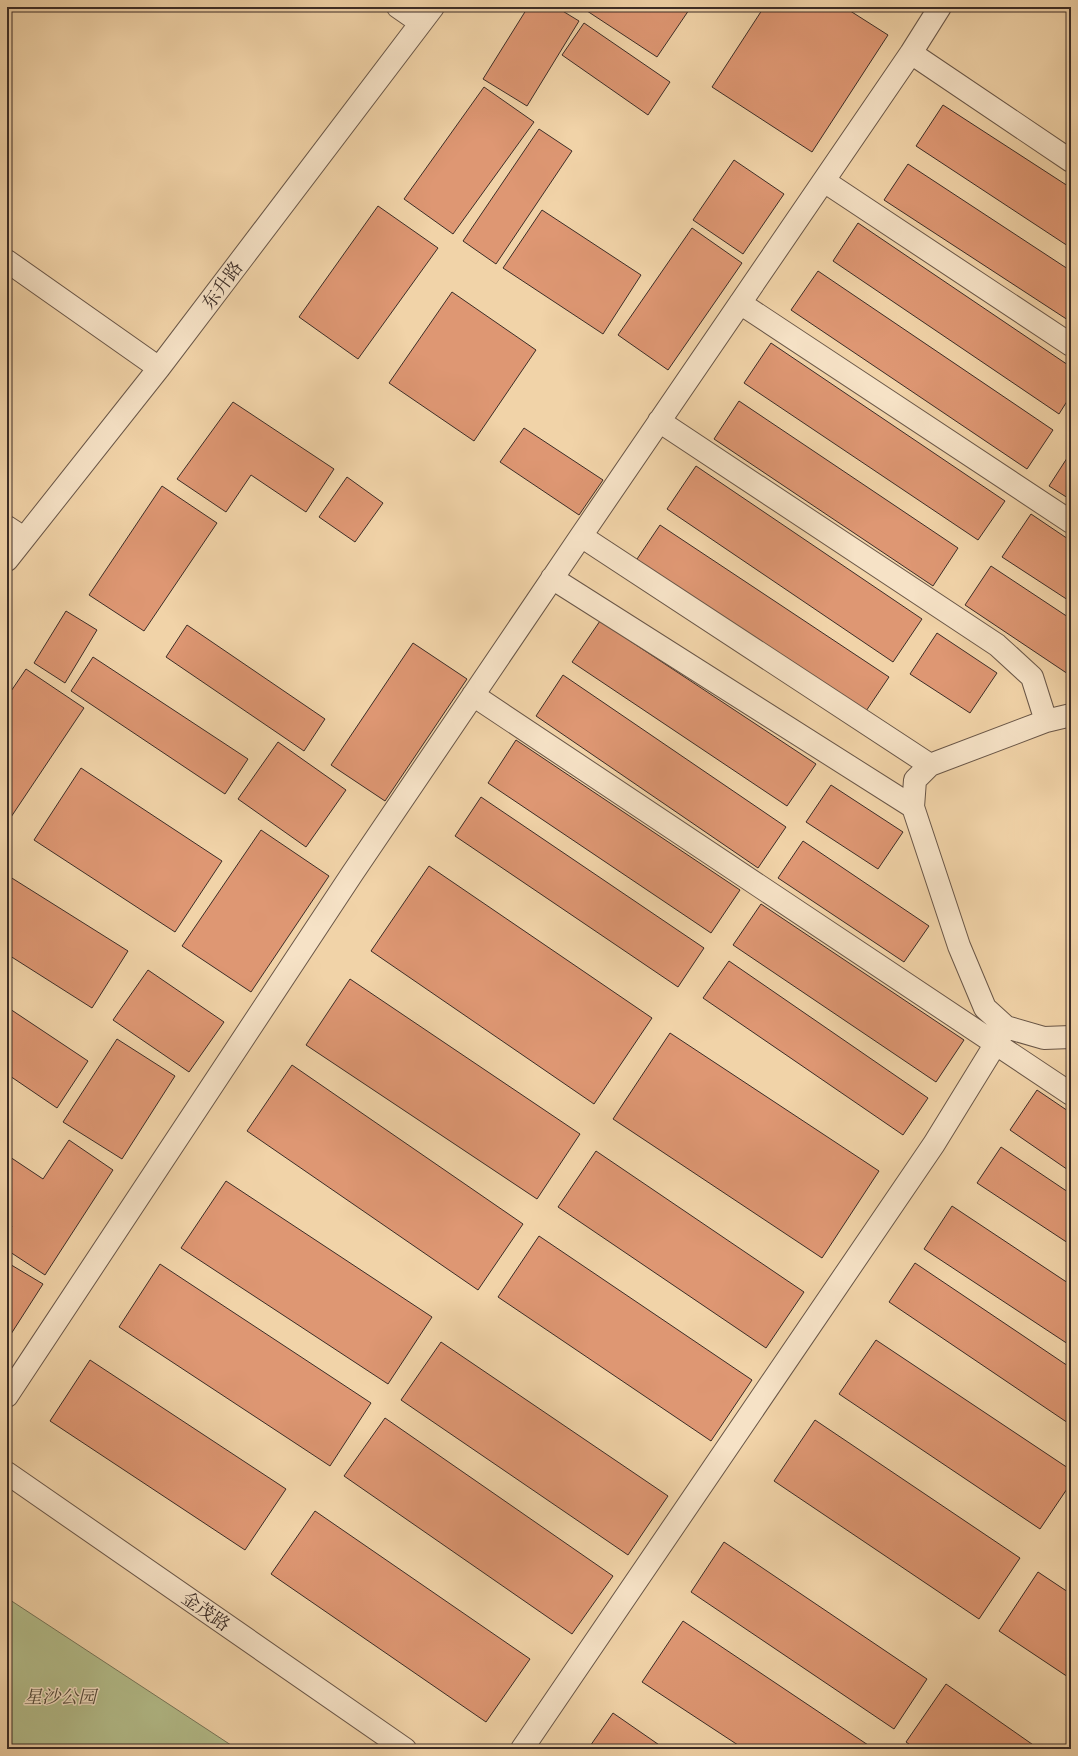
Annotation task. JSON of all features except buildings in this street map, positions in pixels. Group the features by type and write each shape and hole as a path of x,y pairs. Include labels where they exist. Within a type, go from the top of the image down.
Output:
{"street":[{"path":"398,7 427,15"},
{"path":"7,1396 339,894 552,578 911,53 940,7"},
{"name":"东升路","path":"7,560 15,533 159,368 427,15"},
{"path":"911,53 1071,161"},
{"path":"824,181 1071,345"},
{"path":"7,261 159,368"},
{"path":"740,303 1071,522"},
{"path":"659,421 996,645 1032,677 1046,721"},
{"path":"581,536 930,765"},
{"path":"552,578 914,807"},
{"path":"473,695 1000,1036 1071,1094"},
{"path":"1000,1036 985,1008 959,946 914,807 916,780 930,765 1046,721 1071,715"},
{"path":"1000,1036 1044,1038 1071,1037"},
{"path":"522,1749 934,1144 1000,1036"},
{"name":"金茂路","path":"7,1472 405,1749"}],"green space":[{"name":"星沙公园","path":"7,1598 237,1749 7,1749"}]}
